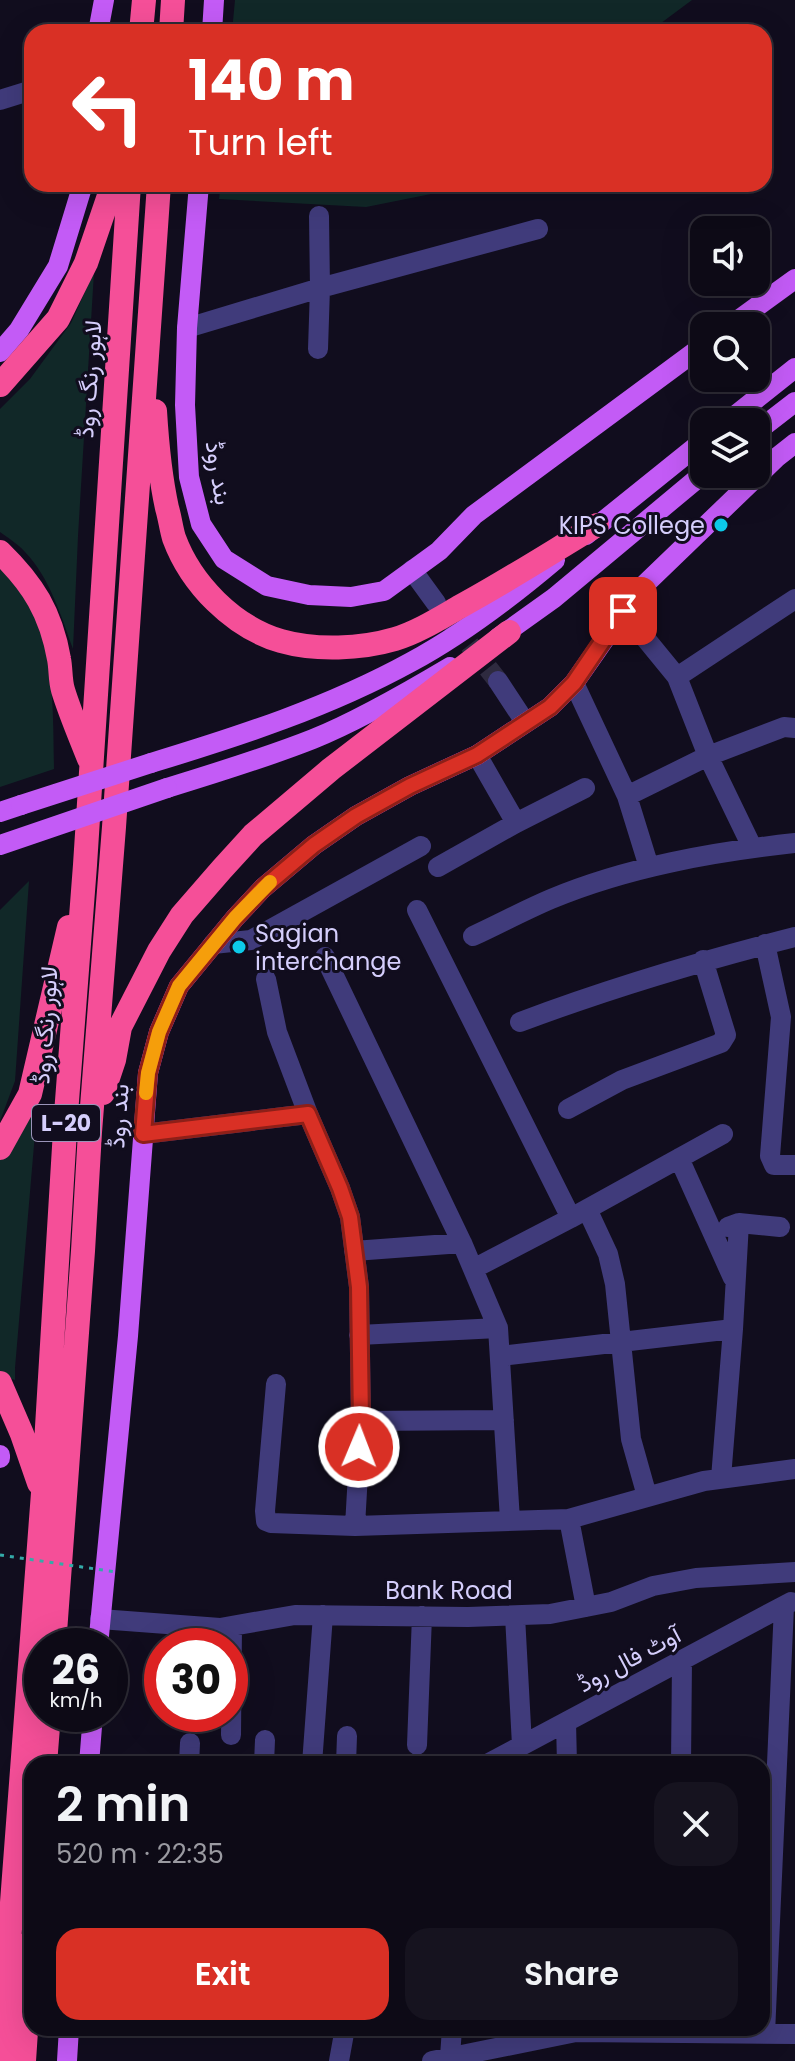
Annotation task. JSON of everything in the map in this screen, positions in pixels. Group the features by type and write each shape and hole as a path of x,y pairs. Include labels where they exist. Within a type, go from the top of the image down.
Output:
{"highway":[{"path":"142,24 144,0"},
{"path":"172,24 173,0"},
{"path":"0,385 58,319 86,263 110,192"},
{"name":"لاہور رنگ روڈ","path":"0,2061 43,1493 128,192"},
{"name":"L-20","path":"55,1628 158,192"},
{"path":"147,337 161,480 174,537 190,570 212,597 244,624 280,641 321,647 362,646 398,638 475,599 597,525"},
{"path":"0,552 33,588 53,629 61,686 91,765"},
{"path":"90,1132 114,1060 120,1027 159,951 182,915 253,835 331,769 509,632"},
{"path":"0,1148 30,1094 85,865"},
{"path":"0,1383 43,1493"},
{"path":"46,1756 48,1732"},
{"path":"24,2061 26,2036"}],"main road":[{"path":"100,24 104,0"},
{"path":"212,24 214,0"},
{"path":"0,352 19,330 58,266 81,192"},
{"name":"بند روڈ","path":"198,192 187,328 185,405 189,477 201,524 224,559 267,586 309,595 351,597 384,591 439,551 474,515 690,355"},
{"path":"749,312 795,279"},
{"path":"745,408 795,368"},
{"path":"770,421 795,402"},
{"name":"بند روڈ","path":"99,1628 128,1336 148,1073 159,1032 179,986 263,888 314,845 369,808 477,755 550,707 574,683 639,590 795,443"},
{"path":"0,812 265,727 410,663 451,639 506,599 690,451"},
{"path":"0,845 250,763 317,737 394,699 509,632 690,485"},
{"path":"90,1756 92,1732"},
{"path":"67,2061 69,2036"}],"street":[{"path":"0,100 24,92"},
{"path":"318,349 319,216"},
{"path":"187,328 538,229"},
{"path":"412,570 436,603"},
{"path":"677,677 795,599"},
{"path":"623,611 677,677 708,756 752,847"},
{"path":"498,681 525,722"},
{"path":"574,683 627,796 649,867"},
{"path":"627,796 708,756 784,727 795,728"},
{"path":"477,755 516,823"},
{"path":"438,867 585,788"},
{"path":"473,936 552,899 649,867 752,847 795,843"},
{"path":"213,944 251,940 421,846"},
{"path":"417,910 579,1214 608,1254 615,1284 631,1439 647,1496"},
{"path":"520,1022 589,996 703,960 795,937"},
{"path":"765,944 781,1017 770,1156 774,1165 795,1165"},
{"path":"325,957 462,1243 498,1328 510,1520"},
{"path":"568,1109 622,1080 725,1040 703,960"},
{"path":"266,979 277,1032 350,1217 359,1287 361,1421 355,1526"},
{"path":"143,1134 308,1114"},
{"path":"473,1269 723,1134"},
{"path":"679,1158 735,1283"},
{"path":"713,1232 739,1223 780,1227"},
{"path":"721,1478 739,1223"},
{"path":"354,1251 462,1243"},
{"path":"359,1335 498,1328"},
{"path":"500,1356 733,1329"},
{"path":"276,1384 265,1511 266,1521 285,1525 355,1526 569,1519 721,1478 795,1469"},
{"path":"361,1421 504,1420"},
{"path":"569,1519 586,1607"},
{"name":"Bank Road","path":"100,1619 220,1628 295,1615 550,1614 611,1602 653,1586 682,1581 795,1572"},
{"path":"770,1944 789,1603"},
{"name":"آوٹ فال روڈ","path":"502,1756 789,1603"},
{"path":"313,1756 323,1615"},
{"path":"417,1745 422,1616"},
{"path":"515,1616 522,1745"},
{"path":"231,1735 232,1626"},
{"path":"681,1756 682,1660"},
{"path":"566,1722 567,1756"},
{"path":"346,1756 347,1736"},
{"path":"264,1756 265,1740"},
{"path":"189,1756 190,1743"},
{"path":"770,2034 795,2034"},
{"path":"339,2061 344,2036"},
{"path":"439,2060 449,2036"},
{"path":"439,2060 549,2036"}],"path":[{"path":"0,1555 116,1572"}],"green space":[{"path":"235,0 692,0 660,24 233,24"},
{"path":"220,192 441,192 366,207 219,199"},
{"path":"94,272 73,649 41,573 22,549 0,532 0,409 30,379 71,323"},
{"path":"0,564 22,586 41,629 50,675 54,769 0,787"},
{"path":"29,881 15,1081 0,1121 0,910"},
{"path":"37,1110 15,1380 0,1375 0,1148 12,1128"}],"tunnel":[{"path":"451,621 498,681"}],"slow traffic":[{"path":"146,1093 159,1032 179,986 235,918 270,882"}],"place":[{"name":"KIPS College","path":"721,525"},
{"name":"Sagian interchange","path":"239,947"}],"route":[{"path":"359,1447 359,1287 350,1217 308,1114 143,1134 148,1073 159,1032 179,986 263,888 314,845 356,816 410,786 477,755 550,707 574,683 623,611"}]}
